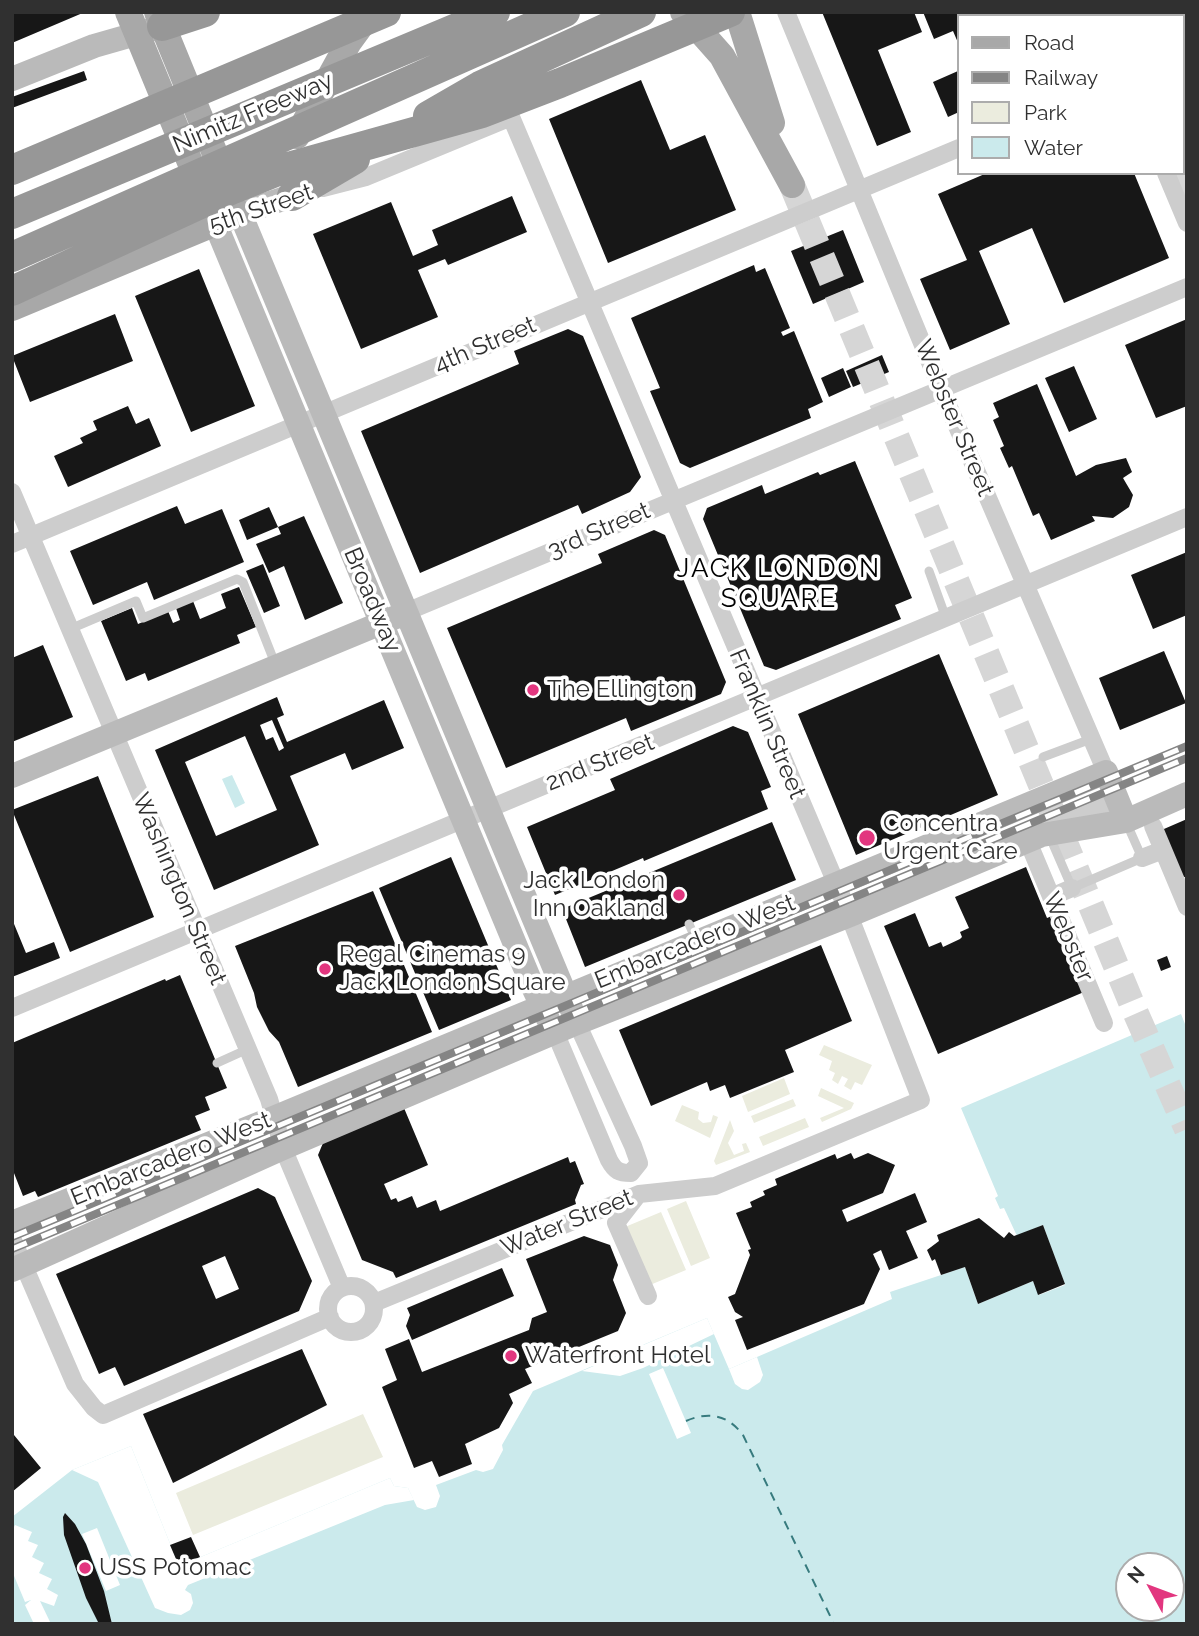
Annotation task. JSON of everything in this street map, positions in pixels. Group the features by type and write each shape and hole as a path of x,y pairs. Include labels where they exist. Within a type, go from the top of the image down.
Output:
{"highway":[{"path":"146,21 205,12"},
{"name":"Nimitz Freeway","path":"12,170 386,12"},
{"name":"Nimitz Freeway","path":"12,214 495,12"},
{"path":"12,257 565,12"},
{"path":"292,196 480,86 641,12"},
{"path":"12,291 233,189 285,168 482,113 730,12"}],"main road":[{"path":"240,213 254,188 295,140 349,43 372,12"},
{"path":"684,12 722,56 792,185 737,12"},
{"name":"Broadway","path":"146,21 240,213"},
{"name":"Broadway","path":"146,21 215,223"},
{"name":"5th Street","path":"12,308 240,213"}],"street":[{"name":"Webster Street","path":"786,12 941,389 1122,810"},
{"path":"12,79 146,21"},
{"name":"5th Street","path":"240,213 366,177 512,117 671,51 668,34 660,33 521,92 512,117"},
{"name":"Franklin Street","path":"512,117 850,915 920,1100"},
{"name":"4th Street","path":"12,544 958,148"},
{"path":"1167,175 1187,223"},
{"name":"Broadway","path":"240,213 565,995 566,1027 609,1160 620,1173 631,1173"},
{"name":"Broadway","path":"215,223 542,1006 566,1027 633,1146 639,1163 631,1173"},
{"name":"3rd Street","path":"12,776 1187,288"},
{"name":"Washington Street","path":"12,492 248,1049 276,1117 283,1148 342,1288"},
{"name":"2nd Street","path":"12,1008 1187,517"},
{"name":"Embarcadero West","path":"12,1223 542,1006 693,933 837,884 1106,772"},
{"name":"Embarcadero West","path":"18,1267 283,1148 566,1027 1041,840 1122,810 1187,794"},
{"path":"1153,826 1187,906"},
{"name":"Webster","path":"1041,840 1051,897 1104,1023"},
{"path":"1142,858 1163,850"},
{"path":"1051,897 1072,888"},
{"name":"Water Street","path":"374,1303 639,1194 715,1186 920,1100"},
{"name":"Broadway","path":"631,1173 639,1194"},
{"path":"639,1194 616,1223 648,1296"},
{"path":"12,1238 18,1267 75,1384 103,1415 330,1317"},
{"path":"342,1288 361,1288 371,1296 374,1303 370,1324 358,1332 338,1328 328,1311 332,1297 342,1288"}],"lane":[{"path":"929,572 946,618"},
{"path":"70,629 136,601 143,618 237,579 243,582 277,667"},
{"path":"1043,757 1091,739"},
{"path":"1041,840 1072,888 1142,858 1122,810"},
{"path":"217,1063 248,1049"}],"green space":[{"path":"824,1045 872,1065 862,1085 855,1082 851,1090 844,1086 848,1079 842,1076 838,1084 832,1080 835,1073 829,1070 832,1061 819,1055"},
{"path":"784,1078 790,1094 748,1112 742,1096"},
{"path":"821,1088 854,1103 851,1109 822,1122 820,1118 844,1108 818,1096"},
{"path":"793,1099 796,1106 754,1123 751,1116"},
{"path":"682,1105 699,1112 698,1119 703,1123 711,1122 713,1115 718,1117 710,1138 675,1121"},
{"path":"805,1118 809,1127 763,1146 759,1137"},
{"path":"730,1120 734,1131 728,1143 734,1155 744,1151 742,1144 746,1143 750,1152 716,1165 714,1161"},
{"path":"686,1201 710,1258 691,1266 667,1209"},
{"path":"661,1212 686,1270 650,1285 625,1227"},
{"path":"363,1414 383,1457 193,1535 176,1493"}],"water":[{"path":"232,775 245,803 235,808 222,779"},
{"path":"1124,983 1132,983 1137,992 1135,999 1124,1001 1119,996 1119,988"},
{"path":"1181,1014 1187,1029 1187,1624 12,1624 12,1517 72,1470 131,1446 179,1566 390,1478 394,1486 408,1488 417,1507 425,1510 436,1507 440,1496 436,1485 476,1470 483,1472 493,1469 503,1450 502,1445 533,1391 707,1318 729,1369 892,1299 890,1292 965,1267 978,1304 1033,1281 1039,1295 1065,1285 1043,1225 1017,1236 1004,1208 1000,1209 995,1198 998,1196 961,1108"}],"pier":[{"path":"707,1318 714,1334 643,1368 620,1376 582,1371"},
{"path":"757,1357 763,1375 760,1382 748,1390 742,1389 735,1384 729,1369"},
{"path":"663,1368 691,1433 677,1439 649,1374"},
{"path":"131,1446 179,1566 390,1478 394,1486 408,1488 414,1500 385,1505 188,1585 185,1590 191,1594 193,1603 190,1610 181,1615 168,1613 155,1608 98,1482 72,1470"},
{"path":"15,1525 32,1532 28,1541 38,1545 32,1557 44,1563 39,1573 52,1579 47,1589 58,1595 54,1606 40,1601 51,1624 34,1624 25,1605 31,1600 25,1602 12,1571 12,1531"},
{"path":"97,1528 120,1585 106,1591 82,1534"}],"building":[{"path":"12,12 85,12 12,43"},
{"path":"822,12 914,12 922,32 878,50 911,132 877,146"},
{"path":"923,12 1036,12 958,14 958,43 953,31 934,39"},
{"path":"1073,12 1121,14 1074,14"},
{"path":"1187,12 1187,29 1185,14 1162,14"},
{"path":"84,71 87,80 12,108 12,97"},
{"path":"958,71 958,112 948,117 933,82"},
{"path":"641,80 670,150 705,135 736,210 608,263 549,119"},
{"path":"1187,86 1187,134 1185,130"},
{"path":"982,175 1135,175 1169,258 1064,303 1032,228 979,251 1010,324 950,350 920,279 967,260 938,194"},
{"path":"512,196 527,232 448,265 445,259 418,270 438,317 361,349 313,234 391,202 413,256 438,245 432,230"},
{"path":"843,230 864,282 813,304 791,251"},
{"path":"754,265 756,272 765,268 790,328 781,332 783,336 794,331 823,402 808,409 811,418 690,468 680,463 650,391 660,388 631,318"},
{"path":"199,269 255,406 191,432 135,296"},
{"path":"115,314 133,361 30,402 12,356"},
{"path":"1187,319 1187,406 1156,418 1125,345"},
{"path":"568,329 583,336 641,477 630,492 582,514 578,505 420,573 361,431 519,364 514,351"},
{"path":"882,355 889,372 853,387 846,371"},
{"path":"1074,366 1097,419 1069,432 1045,378"},
{"path":"843,368 851,387 829,397 821,378"},
{"path":"1037,384 1076,476 1096,465 1126,458 1132,472 1123,478 1133,495 1129,507 1113,518 1092,516 1095,521 1051,540 1039,513 1033,516 1012,466 1009,468 1000,448 1004,446 993,420 999,417 993,403"},
{"path":"128,406 136,424 149,418 161,446 68,487 54,456 83,443 80,438 97,430 93,421"},
{"path":"855,461 912,598 895,605 901,619 776,670 764,666 703,519 707,508 762,485 765,494 818,472 820,475"},
{"path":"177,506 185,524 222,509 244,562 154,600 147,582 93,605 70,551"},
{"path":"269,507 278,527 247,540 239,520"},
{"path":"304,516 343,603 305,620 284,566 269,573 256,544 281,534 278,527"},
{"path":"654,530 665,535 726,682 721,694 631,731 626,718 506,768 447,628 602,563 598,554"},
{"path":"1187,552 1187,615 1153,629 1131,575"},
{"path":"263,564 280,606 264,613 246,571"},
{"path":"239,587 256,627 237,635 240,643 148,681 145,673 126,681 101,621 132,608 138,624 168,611 173,623 180,620 176,608 193,601 200,619 226,608 221,594"},
{"path":"43,645 73,717 12,742 12,658"},
{"path":"1164,651 1186,703 1120,730 1099,678"},
{"path":"939,654 998,795 856,855 798,714"},
{"path":"277,697 284,715 277,718 287,742 384,700 404,748 352,770 345,753 290,776 319,845 214,890 155,750","holes":["272,720 284,748 279,751 273,737 266,740 260,725","245,736 277,810 216,836 185,762"]},
{"path":"733,726 748,732 771,787 761,791 768,809 555,895 527,827 615,790 610,779"},
{"path":"98,776 154,917 70,952 12,810"},
{"path":"1187,819 1187,876 1177,880 1157,832"},
{"name":"Jack London Inn Oakland","path":"772,822 796,880 585,967 562,909"},
{"path":"451,857 511,1000 439,1030 379,888"},
{"path":"1026,867 1047,918 1052,916 1084,992 938,1054 884,926 915,913 929,947 941,942 943,947 960,939 960,932 969,928 955,897"},
{"name":"Regal Cinemas 9 Jack London Square","path":"373,891 432,1032 298,1087 279,1042 269,1031 257,1007 235,946"},
{"path":"12,919 26,953 54,942 60,958 12,977"},
{"path":"821,945 852,1021 785,1050 794,1072 730,1098 725,1085 710,1091 707,1082 651,1106 619,1030"},
{"path":"1167,956 1171,967 1161,971 1157,960"},
{"path":"180,975 227,1088 205,1097 210,1110 195,1116 201,1130 38,1197 35,1191 23,1196 12,1168 12,1043"},
{"path":"404,1108 428,1165 384,1184 391,1200 396,1198 398,1202 412,1196 417,1208 436,1200 440,1211 568,1157 570,1163 575,1161 584,1184 581,1185 575,1200 576,1204 396,1278 393,1272 362,1260 318,1155 323,1143"},
{"path":"851,1153 854,1159 868,1153 895,1165 883,1193 842,1210 847,1222 915,1193 927,1222 906,1231 918,1258 889,1270 881,1250 873,1254 880,1269 864,1304 747,1350 735,1320 743,1317 735,1312 728,1297 735,1294 750,1255 748,1250 751,1249 736,1213 752,1207 750,1202 765,1195 763,1191 777,1185 775,1179 835,1154 837,1159"},
{"path":"258,1188 275,1197 312,1281 299,1311 124,1386 115,1367 99,1374 56,1274","holes":["225,1256 239,1289 216,1299 202,1266"]},
{"path":"979,1218 1004,1238 1009,1232 1014,1236 1043,1225 1065,1284 1038,1295 1033,1281 978,1304 965,1267 941,1275 935,1259 932,1261 927,1250 939,1241 937,1235"},
{"name":"Waterfront Hotel","path":"584,1236 610,1245 618,1265 613,1280 626,1313 618,1331 525,1369 532,1383 509,1394 513,1403 499,1428 465,1444 472,1464 439,1477 432,1461 414,1468 382,1387 397,1380 385,1349 409,1339 422,1372 529,1330 532,1318 547,1312 526,1259"},
{"path":"502,1268 514,1296 412,1340 406,1326 410,1315 407,1308"},
{"path":"302,1349 327,1405 173,1483 143,1414"},
{"path":"14,1435 41,1468 12,1492 12,1436"},
{"name":"USS Potomac","path":"65,1513 75,1524 86,1544 104,1591 112,1624 99,1624 86,1598 64,1535"},
{"path":"191,1537 200,1557 179,1566 170,1545"}],"ferry route":[{"path":"686,1421 702,1416 718,1417 731,1423 743,1435 834,1624"}],"tunnel":[{"path":"1177,175 1187,197"},
{"path":"792,185 1134,1009 1187,1129"}],"railway":[{"path":"12,1237 1187,746"},
{"path":"12,1249 1187,758"}],"place":[{"name":"The Ellington","path":"533,690"},
{"name":"Concentra Urgent Care","path":"867,838"},
{"name":"Jack London Inn Oakland","path":"679,895"},
{"name":"Regal Cinemas 9 Jack London Square","path":"325,969"},
{"name":"Waterfront Hotel","path":"511,1356"},
{"name":"USS Potomac","path":"85,1568"}],"district":[{"name":"JACK LONDON SQUARE","path":"779,584"}]}
